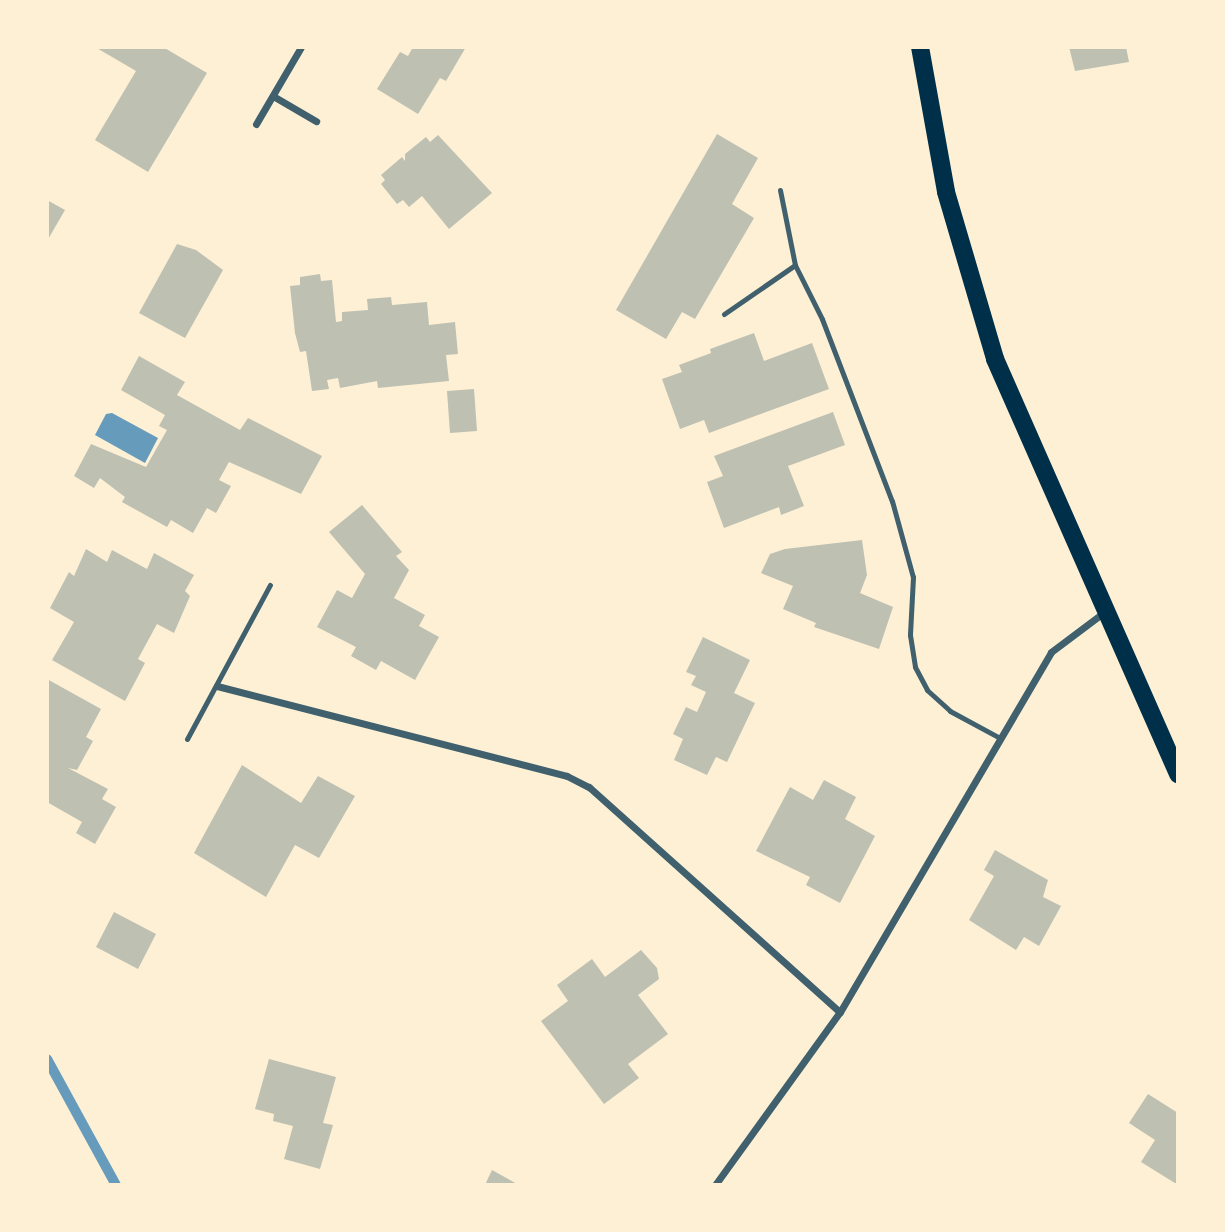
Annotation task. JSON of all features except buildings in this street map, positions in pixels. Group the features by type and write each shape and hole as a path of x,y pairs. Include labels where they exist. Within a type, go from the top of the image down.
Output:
{"main road":[{"path":"920,47 946,192 977,306 1013,408 1178,774"}],"street":[{"path":"256,124 302,47"},
{"path":"273,96 316,121"},
{"path":"715,1185 840,1012 998,737 1051,652 1104,613"},
{"path":"217,686 567,776 589,787 840,1012"}],"lane":[{"path":"780,190 795,265 822,319 892,501 912,578 910,635 915,667 927,690 950,711 998,737"},
{"path":"724,314 795,265"},
{"path":"187,739 270,585"}],"water":[{"path":"112,413 158,438 145,463 95,435 106,414"}],"waterway":[{"path":"47,1059 116,1185"}]}
